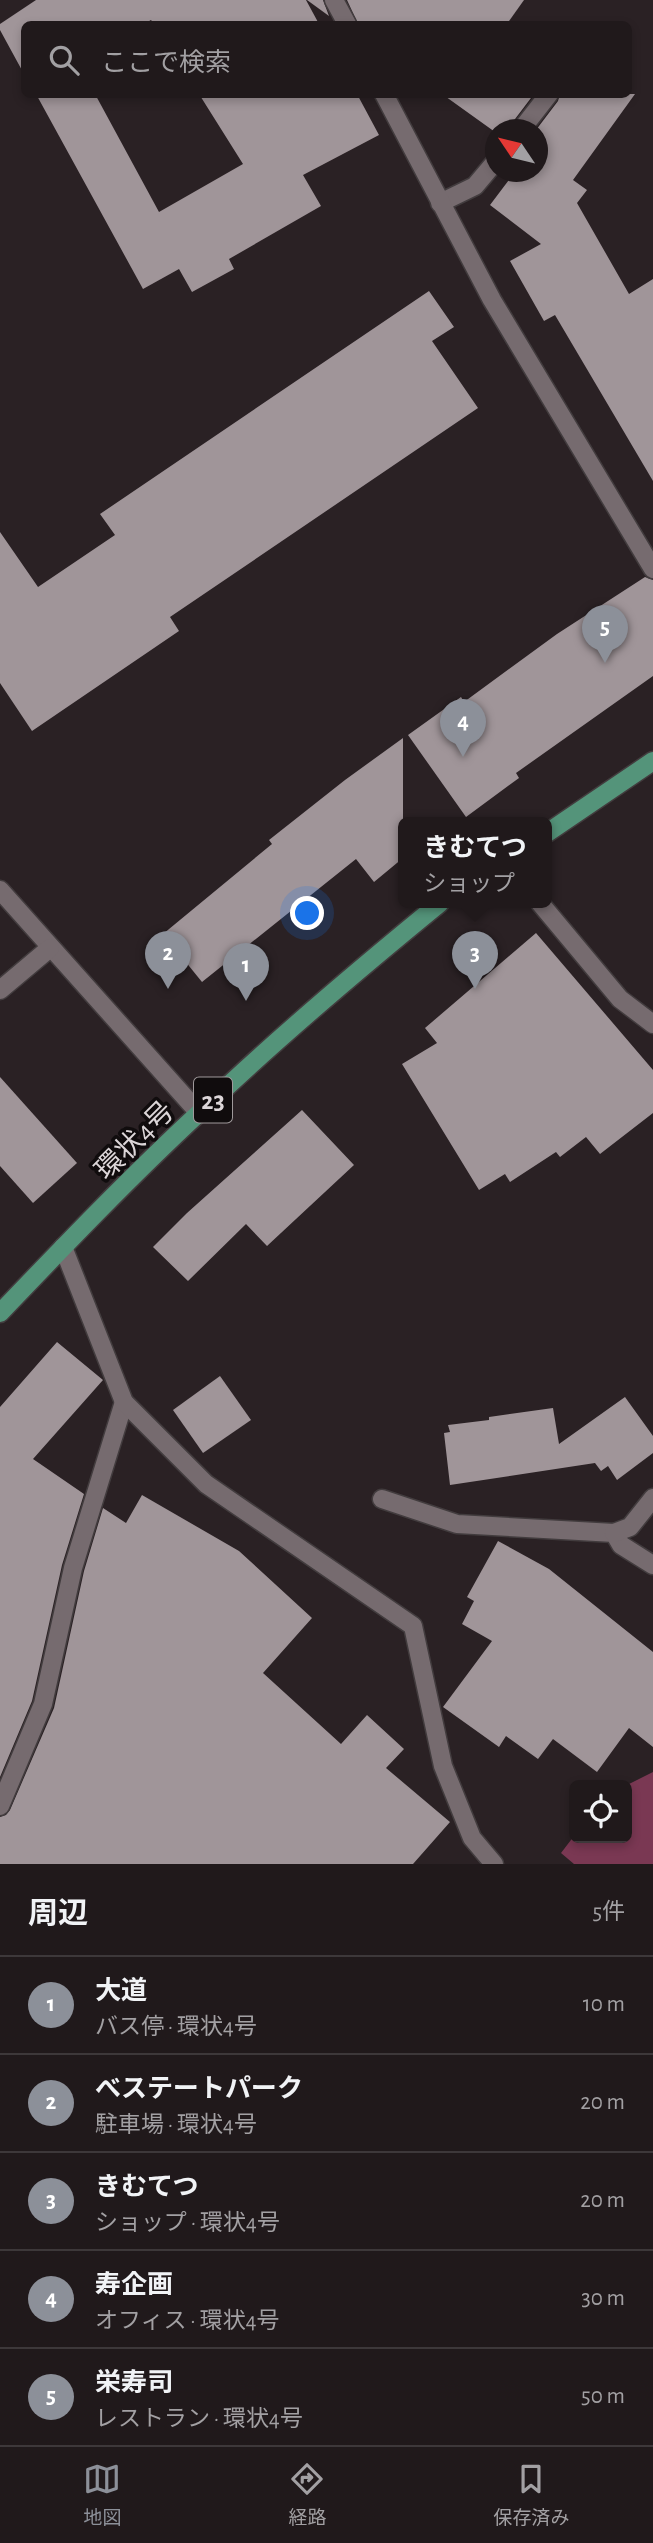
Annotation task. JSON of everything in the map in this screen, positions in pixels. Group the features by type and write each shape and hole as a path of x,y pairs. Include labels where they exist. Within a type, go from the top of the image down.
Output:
{"main road":[{"path":"552,830 653,761"},
{"name":"環状4号","path":"0,1313 199,1113 367,963 434,908"}],"street":[{"path":"334,0 345,21"},
{"path":"386,98 492,300 653,569"},
{"path":"530,119 546,98"},
{"path":"440,203 475,186 485,174"},
{"path":"0,890 199,1113"},
{"path":"544,908 620,999 653,1024"},
{"path":"0,990 50,948"},
{"path":"63,1247 124,1402 206,1484 413,1626 443,1766 472,1838 494,1864"},
{"path":"0,1806 43,1704 73,1568 124,1402"},
{"path":"382,1499 457,1524 614,1533 630,1527 653,1498"},
{"path":"614,1533 621,1545 653,1564"}],"shaded area":[{"path":"653,1772 653,1864 574,1864 561,1853 569,1843 632,1843 632,1782"}],"building":[{"path":"36,0 306,0 317,21 21,21 21,68 0,30 0,24"},
{"path":"307,0 323,0 329,16"},
{"path":"347,0 524,0 509,21 357,21"},
{"path":"632,94 635,94 573,180 587,190 577,203 629,294 653,279 653,481 555,315 544,321 510,261 541,244 490,205 507,182 548,182 548,119 544,119 559,98 632,98"},
{"path":"38,98 97,98 159,212 243,164 202,98 359,98 379,135 303,175 321,206 229,259 234,269 192,292 179,269 143,289"},
{"path":"448,98 531,98 515,119 485,119 485,125"},
{"path":"429,291 454,327 432,341 478,408 170,617 179,631 32,731 0,683 0,532 38,587 115,535 100,514"},
{"path":"645,577 653,580 653,676 516,773 519,778 466,817 408,735 461,697 464,702 557,634"},
{"path":"403,738 403,817 398,817 398,862 374,882 356,859 202,982 163,934 272,844 269,840"},
{"path":"536,933 653,1070 653,1113 600,1154 586,1137 560,1157 556,1152 510,1182 505,1174 479,1190 402,1064 437,1043 425,1028"},
{"path":"0,1077 77,1163 33,1203 0,1166"},
{"path":"302,1110 354,1165 267,1246 246,1224 188,1281 153,1247"},
{"path":"57,1342 103,1380 33,1459 84,1494 62,1565 32,1701 0,1777 0,1407"},
{"path":"220,1376 251,1420 203,1453 173,1410"},
{"path":"625,1397 653,1436 653,1453 617,1480 608,1466 601,1471 595,1463 450,1485 444,1433 450,1432 448,1425 553,1408 559,1444"},
{"path":"142,1495 239,1551 312,1618 263,1673 341,1744 367,1715 404,1749 386,1768 450,1822 413,1864 0,1864 0,1817 10,1810 54,1708 84,1571 103,1508 126,1523"},
{"path":"498,1541 549,1569 653,1652 653,1747 629,1728 597,1772 553,1739 538,1759 506,1736 499,1747 443,1707 492,1641 462,1624 474,1601 467,1597"}],"place":[{"name":"栄寿司","path":"605,663"},
{"name":"寿企画","path":"463,757"},
{"name":"べステートパーク","path":"168,989"},
{"name":"きむてつ","path":"475,989"},
{"name":"大道","path":"246,1001"}]}
